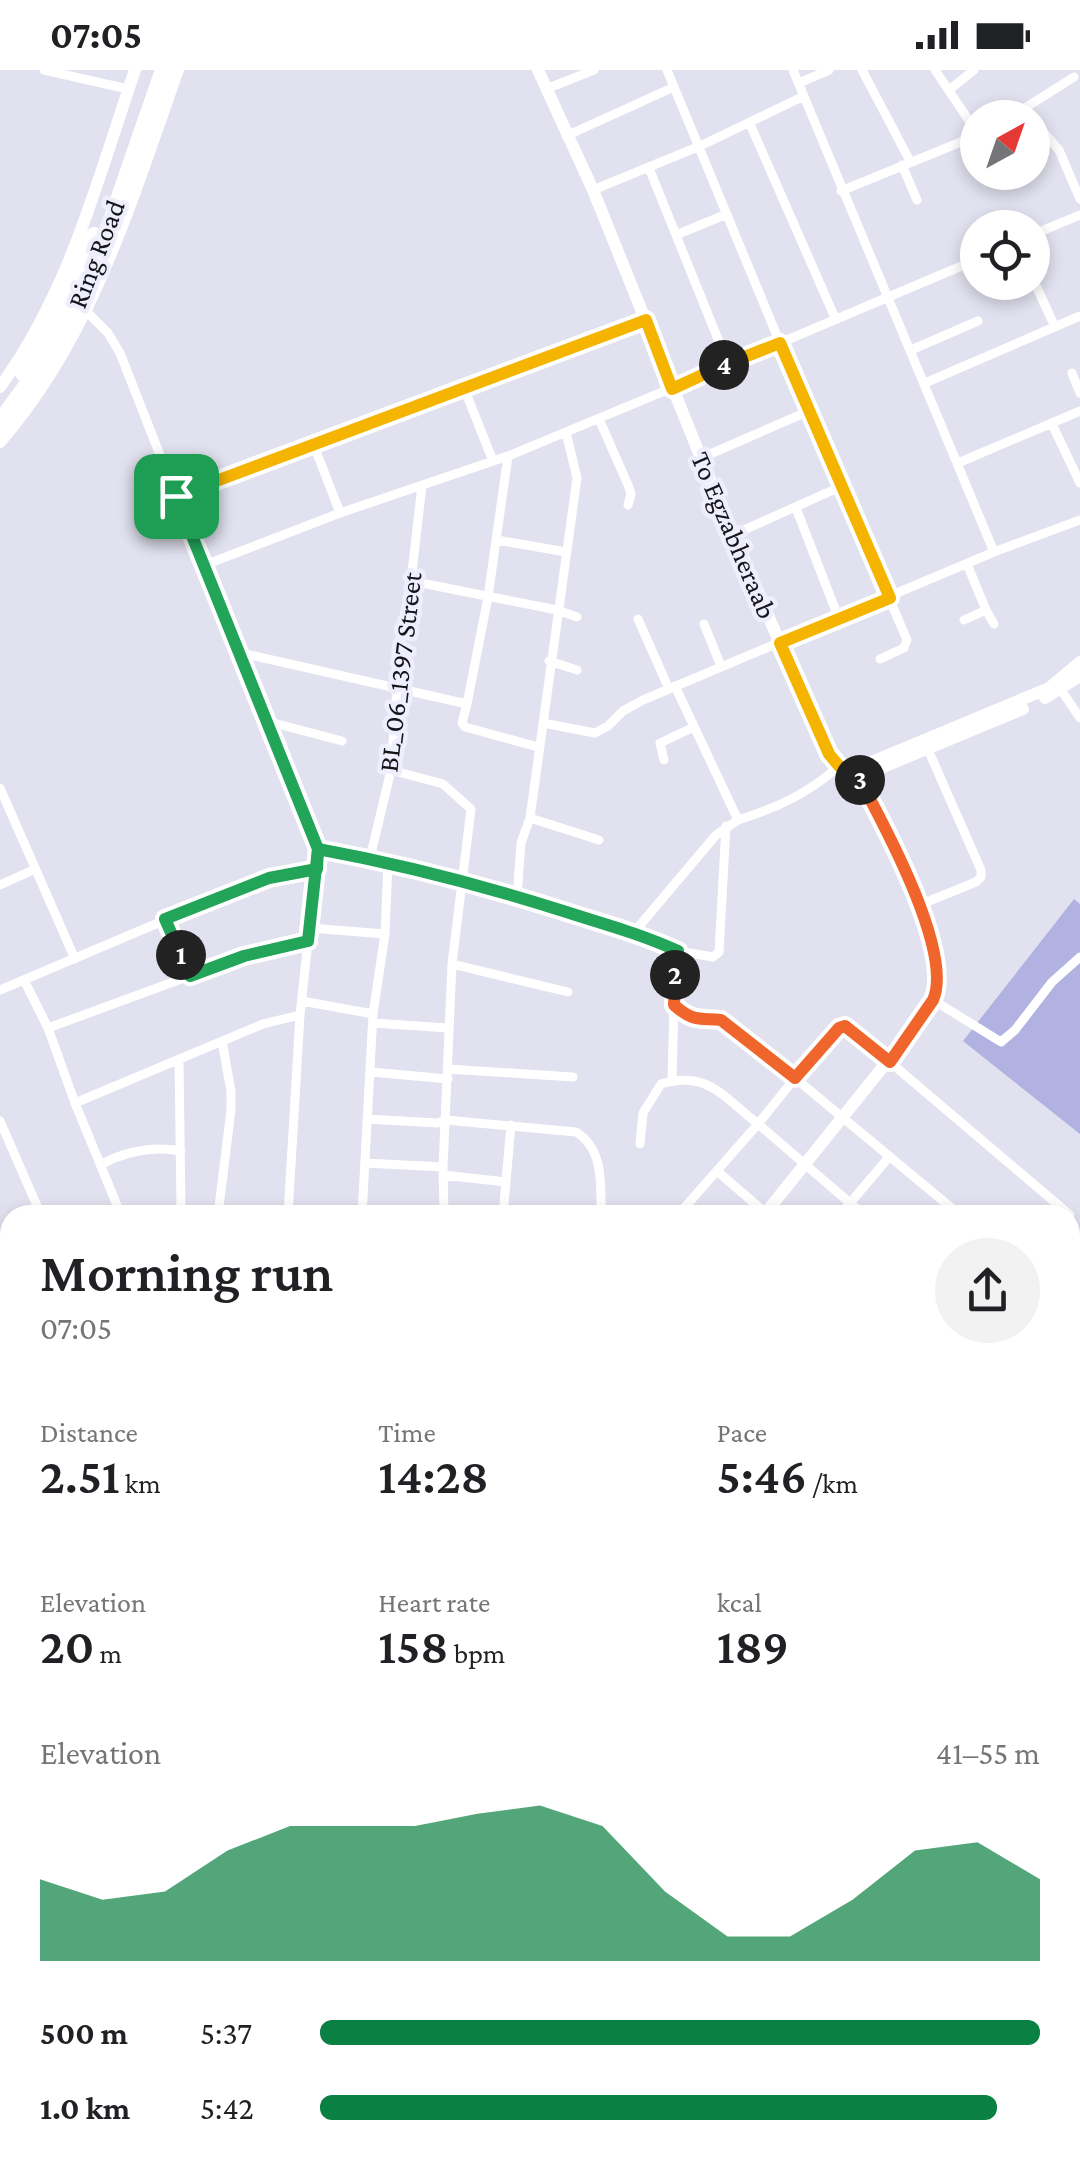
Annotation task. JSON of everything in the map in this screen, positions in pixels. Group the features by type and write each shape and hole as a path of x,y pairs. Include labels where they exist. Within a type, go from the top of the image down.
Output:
{"highway":[{"name":"Ring Road","path":"0,406 78,305 94,234 151,70"},
{"name":"Ring Road","path":"0,424 50,354 90,284 164,70"}],"main road":[{"path":"2,381 54,300 135,70"},
{"path":"0,442 48,378 78,305 114,249 178,70"},
{"name":"To Egzabheraab","path":"538,70 593,190 672,389 822,742 849,771 886,827 919,905 938,968 938,990 933,1000"},
{"path":"926,745 1049,688 1080,662"},
{"path":"849,771 926,745 1061,690 1080,676"},
{"path":"773,1205 890,1062 933,1000"}],"street":[{"path":"44,70 78,74 128,89"},
{"path":"546,89 594,70"},
{"path":"668,70 890,598 906,645 880,659"},
{"path":"793,70 994,552"},
{"path":"799,83 828,70"},
{"path":"862,70 906,163 917,200"},
{"path":"935,70 960,107"},
{"path":"949,90 974,70"},
{"path":"1047,100 1074,77"},
{"path":"566,136 674,87"},
{"path":"593,190 750,124 804,96"},
{"path":"750,124 836,320"},
{"path":"1050,140 1059,150 1080,200"},
{"path":"841,191 960,141"},
{"path":"649,168 728,364"},
{"path":"676,235 728,214"},
{"path":"1050,228 1080,216"},
{"path":"205,565 340,513 508,456 960,267"},
{"path":"1043,300 1056,326"},
{"path":"78,305 108,333 120,354 318,849 300,1015 288,1205"},
{"path":"925,383 1080,316"},
{"path":"176,496 646,320"},
{"path":"910,350 978,320"},
{"path":"1072,373 1080,392"},
{"path":"464,388 494,461"},
{"path":"701,458 810,411"},
{"path":"958,464 1080,411"},
{"path":"600,419 631,494 628,505"},
{"path":"1052,424 1080,483"},
{"path":"516,897 578,478 566,432"},
{"path":"313,444 340,513"},
{"path":"1067,454 1080,448"},
{"path":"508,456 488,597 462,723 538,746"},
{"name":"BL_06_1397 Street","path":"370,858 391,770 396,685 422,485"},
{"path":"735,534 842,486"},
{"path":"796,508 840,618"},
{"path":"543,723 596,733 622,711 672,688 994,552 1080,520"},
{"path":"497,540 566,552"},
{"path":"967,564 994,624"},
{"path":"411,581 576,617"},
{"path":"964,620 986,610"},
{"path":"638,619 738,820"},
{"path":"704,624 722,666"},
{"path":"240,653 396,685 466,704"},
{"path":"550,661 577,670"},
{"path":"1061,690 1080,718"},
{"path":"270,722 342,742"},
{"path":"664,760 660,743 694,727"},
{"path":"919,905 976,882 981,876 926,745"},
{"path":"391,770 442,784 472,809 452,964 444,1205"},
{"path":"634,931 726,825 793,800 849,771"},
{"path":"0,788 75,959"},
{"path":"530,818 599,840"},
{"path":"318,849 464,882 634,931 678,951 713,957 719,952 726,825"},
{"path":"361,1205 388,863"},
{"path":"0,990 269,878 317,869"},
{"path":"0,884 34,870"},
{"path":"165,919 190,976"},
{"path":"310,928 385,934"},
{"path":"48,1028 244,956 308,941"},
{"path":"672,1080 678,951"},
{"path":"933,1000 1001,1042 1016,1030 1052,982 1080,957"},
{"path":"452,964 568,992"},
{"path":"24,980 48,1028 116,1205"},
{"path":"302,1002 373,1019 448,1028"},
{"path":"674,1005 702,1022 721,1020 948,1205"},
{"path":"74,1103 282,1017 300,1015"},
{"path":"687,1205 839,1028 845,1026 1058,1205"},
{"path":"219,1205 231,1091 222,1041"},
{"path":"180,1059 181,1205"},
{"path":"371,1072 572,1077"},
{"path":"640,1144 643,1114 661,1084 689,1077 707,1084 758,1124 850,1204 889,1157"},
{"path":"368,1118 566,1130 587,1139 598,1164 600,1205"},
{"path":"0,1121 37,1205"},
{"path":"503,1205 511,1125"},
{"path":"102,1164 119,1155 160,1147 181,1151"},
{"path":"364,1163 506,1182"},
{"path":"717,1171 756,1205"}],"shaded area":[{"path":"1074,899 1080,904 1080,1134 963,1041"}],"route":[{"path":"176,496 318,849 317,869 308,941 244,956 190,976 165,919 269,878 317,869 317,858 318,849 370,858 516,897 634,931 678,951 674,1005 702,1022 721,1020 795,1078 845,1026 890,1062 938,990 935,955 886,827 859,777 839,766 822,742 780,643 890,598 780,343 672,389 646,320 176,496"}]}
